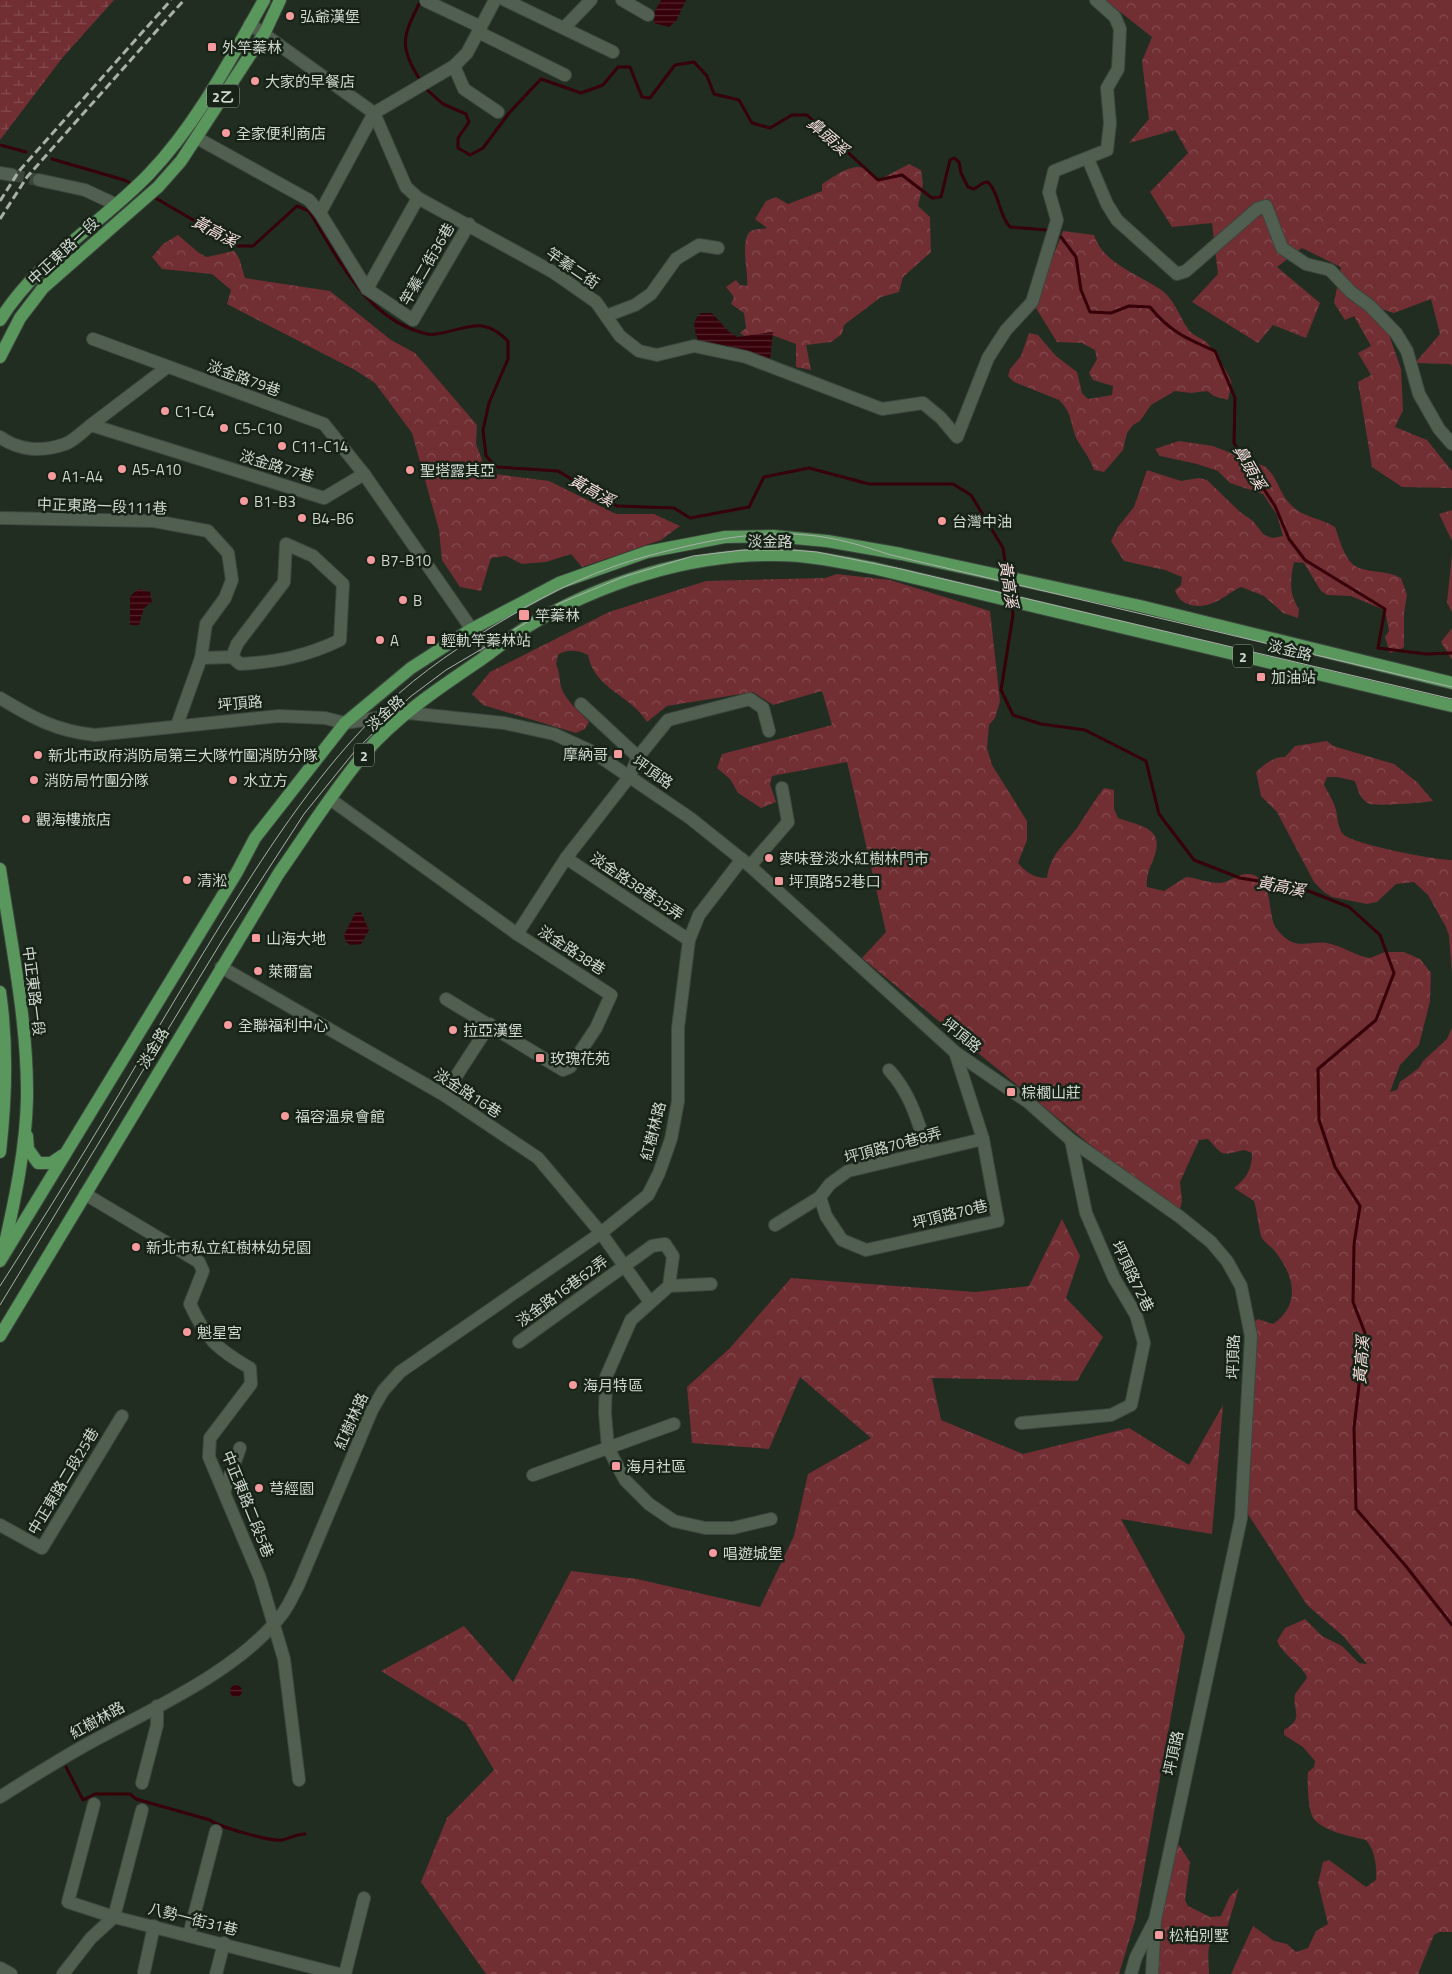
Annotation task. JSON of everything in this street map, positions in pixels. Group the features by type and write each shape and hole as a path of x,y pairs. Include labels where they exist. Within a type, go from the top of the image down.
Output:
{"main road":[{"name":"2乙","path":"115,204 148,176 172,149 264,0"},
{"name":"2乙","path":"197,138 265,32 280,0"},
{"name":"中正東路一段","path":"0,358 20,318 43,288 158,187 197,138"},
{"name":"中正東路一段","path":"0,320 39,272 73,239 115,204"},
{"name":"淡金路","path":"1,1261 256,838 345,723 410,668 470,630 559,583 647,552 725,537 773,536 826,541 901,554 1140,606 1452,683"},
{"name":"淡金路","path":"0,1336 279,873 330,799 366,752 408,713 442,686 525,628 585,597 693,561 776,555 819,558 873,568 986,596 1034,605 1452,706"},
{"name":"中正東路一段","path":"0,869 27,1070 26,1126 13,1210 1,1261"},
{"path":"0,992 3,1013 6,1078 0,1152"},
{"path":"26,1126 28,1148 38,1163 51,1163 70,1148"}],"street":[{"path":"426,0 565,75"},
{"path":"320,213 374,113 434,76 454,66 468,53 495,0"},
{"path":"506,0 613,52"},
{"path":"564,28 590,0"},
{"path":"622,0 648,15"},
{"path":"1096,0 1115,17 1120,29 1118,69 1107,88 1110,123 1107,150 1088,159 1107,204 1117,220 1177,274 1186,271 1257,209 1266,206 1282,248 1306,264 1330,270 1351,292 1370,306 1396,333 1406,351 1419,394 1439,429 1452,444"},
{"name":"竿蓁二街","path":"250,24 265,32 374,113 406,187 418,198 469,224 553,272 596,302 620,336 639,351 658,355 694,346 746,357 882,409 922,403 941,418 957,437 988,358 1006,330 1032,302 1057,220 1049,192 1054,171 1088,159"},
{"path":"454,66 464,89 498,112"},
{"path":"197,138 309,200 320,213 367,289 418,198"},
{"path":"39,180 85,190 115,204"},
{"name":"竿蓁二街36巷","path":"367,289 413,320 469,224"},
{"path":"606,316 635,305 651,294 676,259 699,245 718,248"},
{"name":"淡金路79巷","path":"93,339 166,368 324,424 364,474"},
{"path":"0,437 20,448 39,449 66,444 166,368"},
{"name":"淡金路77巷","path":"91,425 324,498 364,474"},
{"path":"364,474 470,630 489,654"},
{"name":"中正東路一段111巷","path":"0,518 154,521 208,531 228,553 232,580 225,598 206,624 201,658 177,725"},
{"path":"201,658 232,657 240,664 268,663 315,652 340,640 343,584 313,556 286,544 284,582 237,644 232,657"},
{"name":"坪頂路","path":"0,698 43,723 71,733 95,735 177,725 279,716 325,718 345,723 408,713 504,723 554,734 593,752 690,818 746,863 955,1052 1028,1102 1071,1140 1180,1217 1211,1242 1227,1261 1241,1286 1252,1336 1241,1518 1154,1920 1152,1974"},
{"path":"517,934 566,858 630,776 638,757 668,720 750,699 763,708 770,731"},
{"path":"581,704 638,757"},
{"name":"紅樹林路","path":"0,1797 85,1745 215,1673 243,1652 284,1612 298,1586 372,1410 383,1391 400,1372 601,1234 648,1195 659,1174 671,1140 678,1101 678,1028 689,940 699,915 746,863 788,822 782,788"},
{"name":"淡金路38巷","path":"330,799 517,934 611,995 599,1030 570,1067 563,1070 446,999"},
{"name":"淡金路38巷35弄","path":"566,858 689,940"},
{"name":"淡金路16巷","path":"221,967 444,1095 538,1158 601,1234 650,1302"},
{"path":"444,1095 490,1024"},
{"name":"坪頂路70巷","path":"820,1197 826,1216 842,1240 866,1250 998,1221 983,1139 955,1052"},
{"path":"889,1070 900,1082 913,1106 928,1152"},
{"name":"坪頂路70巷8弄","path":"820,1197 830,1184 848,1170 983,1139"},
{"name":"坪頂路72巷","path":"1021,1422 1111,1415 1132,1405 1137,1384 1144,1344 1136,1315 1114,1278 1086,1213 1071,1140"},
{"name":"中正東路二段5巷","path":"85,1194 199,1262 204,1271 190,1304 198,1320 221,1352 250,1368 251,1384 210,1438 209,1456 260,1578 284,1659 298,1780"},
{"path":"775,1225 820,1197"},
{"name":"淡金路16巷62弄","path":"519,1342 652,1246 665,1244 673,1256 669,1286"},
{"path":"711,1284 669,1286 631,1320 606,1377 605,1413 608,1448 625,1480 649,1504 674,1521 705,1528 733,1528 771,1519"},
{"name":"中正東路二段25巷","path":"0,1525 42,1548 122,1416"},
{"path":"533,1475 674,1424"},
{"path":"224,1492 240,1448"},
{"path":"142,1783 157,1725 157,1706"},
{"name":"八勢一街31巷","path":"94,1804 68,1902 114,1917 224,1943 300,1969 339,1974"},
{"path":"63,1974 91,1938 114,1917 142,1810"},
{"path":"189,1935 216,1831"},
{"path":"345,1974 364,1898"},
{"path":"1132,1974 1136,1957 1154,1920"},
{"path":"144,1972 154,1926"},
{"path":"216,1974 224,1943"},
{"path":"0,1968 11,1974"}],"green space":[{"path":"0,0 114,0 63,57 0,140"},
{"path":"1105,0 1452,0 1452,366 1450,364 1415,363 1440,334 1431,299 1394,313 1358,302 1388,332 1401,369 1403,410 1395,427 1427,440 1452,471 1452,488 1402,487 1372,467 1358,382 1371,375 1358,353 1371,346 1354,316 1345,320 1334,303 1341,267 1302,248 1277,267 1320,303 1306,338 1273,325 1258,343 1192,302 1218,274 1212,223 1172,227 1150,192 1188,153 1175,130 1129,143 1149,119 1142,61 1152,37"},
{"path":"909,164 921,170 923,184 918,206 930,217 931,252 903,277 899,292 881,297 844,325 842,334 831,342 806,345 811,370 796,367 796,344 769,334 746,337 740,333 746,328 744,313 731,304 734,297 726,287 736,280 740,285 747,286 745,249 747,235 751,231 767,228 755,219 766,201 776,197 788,204 822,191 822,184 851,168 865,168 877,181"},
{"path":"1063,231 1094,235 1098,245 1113,260 1165,293 1173,302 1190,331 1206,342 1212,349 1231,381 1228,400 1214,396 1207,391 1191,393 1175,391 1151,405 1140,421 1133,425 1127,433 1123,450 1104,472 1094,470 1076,438 1070,416 1059,400 1014,382 1008,376 1010,369 1021,356 1029,333 1038,335 1056,356 1077,372 1082,393 1088,399 1112,395 1113,386 1093,380 1089,373 1097,359 1095,350 1082,343 1057,342 1034,305"},
{"path":"178,235 199,253 207,257 234,251 239,258 245,278 330,291 391,340 415,353 477,425 476,444 487,473 549,481 616,514 654,514 680,526 661,540 582,567 571,554 546,562 522,564 506,556 491,558 481,591 460,587 442,560 439,530 412,433 375,383 355,370 227,304 231,290 212,274 162,269 152,257 163,244"},
{"path":"1179,441 1213,446 1264,466 1272,474 1286,500 1295,509 1335,527 1347,556 1354,565 1364,570 1390,574 1401,578 1407,595 1404,613 1404,647 1390,653 1385,637 1389,631 1386,615 1382,609 1351,596 1327,595 1321,591 1304,563 1294,562 1292,575 1291,587 1293,598 1299,609 1298,618 1283,613 1264,596 1241,587 1218,601 1194,606 1184,602 1177,595 1175,590 1181,585 1182,577 1165,570 1124,561 1111,541 1118,527 1134,507 1147,470 1181,481 1199,478 1207,480 1240,512 1253,521 1264,535 1273,538 1283,536 1277,515 1263,494 1230,483 1218,471 1197,464 1160,456 1155,449"},
{"path":"1452,510 1452,541 1439,514"},
{"path":"1452,555 1452,613 1447,602"},
{"path":"837,574 890,580 990,611 1000,701 995,718 989,725 987,748 992,765 1027,821 1027,840 1018,863 1027,872 1034,876 1047,878 1054,857 1077,828 1104,788 1114,790 1114,809 1118,818 1150,830 1157,841 1147,876 1147,887 1164,891 1186,877 1220,883 1241,875 1251,874 1261,880 1265,886 1276,928 1290,941 1303,944 1331,944 1370,958 1385,952 1404,952 1420,959 1431,973 1430,1001 1419,1045 1400,1065 1390,1092 1397,1090 1400,1082 1419,1068 1423,1061 1447,1039 1452,1027 1452,1932 1439,1932 1434,1935 1418,1974 1231,1974 1253,1926 1274,1941 1287,1944 1296,1952 1308,1948 1316,1931 1328,1924 1318,1883 1323,1862 1329,1860 1366,1887 1376,1880 1376,1864 1366,1840 1331,1830 1319,1823 1312,1815 1308,1796 1308,1772 1314,1767 1315,1761 1303,1747 1284,1735 1284,1730 1296,1718 1295,1694 1307,1678 1302,1669 1284,1652 1277,1641 1285,1628 1305,1619 1322,1636 1342,1646 1359,1663 1367,1664 1343,1636 1307,1605 1244,1508 1252,1323 1258,1319 1273,1324 1288,1307 1292,1288 1286,1268 1280,1258 1262,1238 1254,1201 1234,1188 1248,1173 1252,1153 1244,1150 1224,1154 1208,1139 1199,1140 1180,1182 1182,1201 1180,1209 1171,1206 1149,1193 862,958 886,932 847,762 772,776 770,784 776,802 761,808 738,793 730,779 717,768 722,754 832,725 822,691 773,705 753,692 667,706 647,722 632,705 605,684 592,667 588,655 573,651 558,655 556,664 563,692 589,722 585,729 576,733 483,705 472,694 490,672 609,612 706,581 825,578"},
{"path":"1452,628 1452,660 1441,642"},
{"path":"1327,741 1333,746 1394,764 1417,782 1433,801 1381,805 1370,804 1358,791 1355,781 1327,777 1324,785 1334,803 1339,826 1344,835 1379,847 1414,855 1452,860 1452,974 1449,936 1428,895 1414,882 1396,884 1377,902 1367,904 1332,897 1314,882 1277,812 1261,796 1256,772 1263,766 1273,759 1285,757 1295,746"},
{"path":"1062,1219 1080,1256 1066,1298 1103,1337 1077,1381 932,1378 941,1420 1023,1454 1129,1428 1189,1465 1223,1405 1212,1534 1121,1519 1185,1636 1135,1921 1119,1974 486,1974 421,1882 447,1818 494,1770 466,1723 381,1671 464,1626 513,1682 571,1571 637,1579 760,1607 794,1536 808,1474 871,1438 800,1377 769,1449 692,1443 687,1387 730,1348 791,1278 975,1292 1029,1286"},
{"path":"1179,1845 1190,1862 1185,1900 1188,1906 1210,1917 1221,1916 1230,1896 1239,1888 1226,1931 1214,1939 1209,1948 1209,1974 1157,1974 1169,1868"}],"shaded area":[{"path":"661,0 686,0 676,21 669,27 654,23 654,13"},
{"path":"701,313 712,313 728,331 737,337 773,332 770,359 743,350 698,340 694,325"},
{"path":"139,589 150,592 152,602 144,608 139,625 130,625 130,596"},
{"path":"361,912 369,930 361,944 351,945 346,942 344,935 355,913"},
{"path":"234,1685 238,1685 242,1691 238,1697 234,1697 230,1693 230,1689"}],"waterway":[{"name":"鼻頭溪","path":"421,0 410,24 405,42 409,59 422,83"},
{"name":"鼻頭溪","path":"425,88 443,104 466,114 469,122 458,138 458,148 470,155 483,148 509,113 541,79 581,93 603,85 618,67 630,67 642,97 650,98 675,65 694,62 707,76 714,94 739,100 752,123 770,128 792,115 807,115 878,180 902,175 932,198 941,197 950,160 954,158 959,162 961,173 968,187 974,189 988,182 995,192 1003,216 1010,227 1047,230"},
{"name":"黃高溪","path":"0,145 26,152"},
{"name":"黃高溪","path":"52,159 124,180 134,185"},
{"name":"黃高溪","path":"152,196 238,246 253,246 297,206 309,211 356,285 387,316 406,327 429,334 484,326 492,329 508,341 508,359 489,403 483,430 486,456 497,467 558,471 617,506 674,508 690,518 749,507 764,477 809,468 869,484 953,484 971,495 1003,548 1007,574"},
{"name":"鼻頭溪","path":"1061,237 1076,257 1081,290 1090,312 1111,313 1129,306 1150,307 1179,334 1215,351 1235,398 1234,443 1275,506 1289,539 1305,560 1385,609 1378,648 1426,654 1452,653"},
{"name":"黃高溪","path":"1008,580 1011,598"},
{"name":"黃高溪","path":"1012,605 1013,615 1001,690 1013,715 1041,724 1085,730 1146,761 1159,814 1194,860 1240,878 1301,888 1349,907 1380,935 1394,973 1376,1020 1318,1069 1319,1120 1335,1167 1360,1206 1354,1244 1353,1302 1365,1333 1354,1428 1356,1509 1405,1565 1452,1625"},
{"path":"66,1767 83,1800 95,1794 130,1794 136,1799 210,1820 234,1830 257,1836 282,1840 305,1834"}],"tunnel":[{"path":"12,175 39,180"}],"tram line":[{"path":"0,1286 86,1150 191,972 244,888 299,806 340,754 385,706 444,658 475,637 559,589 595,574 651,555 727,538 766,534 817,536 1452,687"},
{"path":"0,1305 223,939 304,814 355,751 410,697 446,670 558,604 623,577 693,556 743,550 817,552 901,569 1452,699"}],"railway":[{"path":"0,201 19,171 171,0"},
{"path":"0,219 27,177 184,0"}],"place":[{"name":"弘爺漢堡","path":"290,16"},
{"name":"外竿蓁林","path":"212,47"},
{"name":"大家的早餐店","path":"255,81"},
{"name":"全家便利商店","path":"226,133"},
{"name":"C1-C4","path":"165,411"},
{"name":"C5-C10","path":"224,428"},
{"name":"C11-C14","path":"282,446"},
{"name":"A5-A10","path":"122,469"},
{"name":"聖塔露其亞","path":"410,470"},
{"name":"A1-A4","path":"52,476"},
{"name":"B1-B3","path":"244,501"},
{"name":"B4-B6","path":"302,518"},
{"name":"台灣中油","path":"942,521"},
{"name":"B7-B10","path":"371,560"},
{"name":"B","path":"403,600"},
{"name":"竿蓁林","path":"524,615"},
{"name":"A","path":"380,640"},
{"name":"輕軌竿蓁林站","path":"431,640"},
{"name":"加油站","path":"1261,677"},
{"name":"摩納哥","path":"618,754"},
{"name":"新北市政府消防局第三大隊竹圍消防分隊","path":"38,755"},
{"name":"消防局竹圍分隊","path":"34,780"},
{"name":"水立方","path":"233,780"},
{"name":"觀海樓旅店","path":"26,819"},
{"name":"麥味登淡水紅樹林門市","path":"769,858"},
{"name":"清淞","path":"187,880"},
{"name":"坪頂路52巷口","path":"779,881"},
{"name":"山海大地","path":"256,938"},
{"name":"萊爾富","path":"258,971"},
{"name":"全聯福利中心","path":"228,1025"},
{"name":"拉亞漢堡","path":"453,1030"},
{"name":"玫瑰花苑","path":"540,1058"},
{"name":"棕櫚山莊","path":"1011,1092"},
{"name":"福容溫泉會館","path":"285,1116"},
{"name":"新北市私立紅樹林幼兒園","path":"136,1247"},
{"name":"魁星宮","path":"187,1332"},
{"name":"海月特區","path":"573,1385"},
{"name":"海月社區","path":"616,1466"},
{"name":"芎經園","path":"259,1488"},
{"name":"唱遊城堡","path":"713,1553"},
{"name":"松柏別墅","path":"1159,1935"}]}
